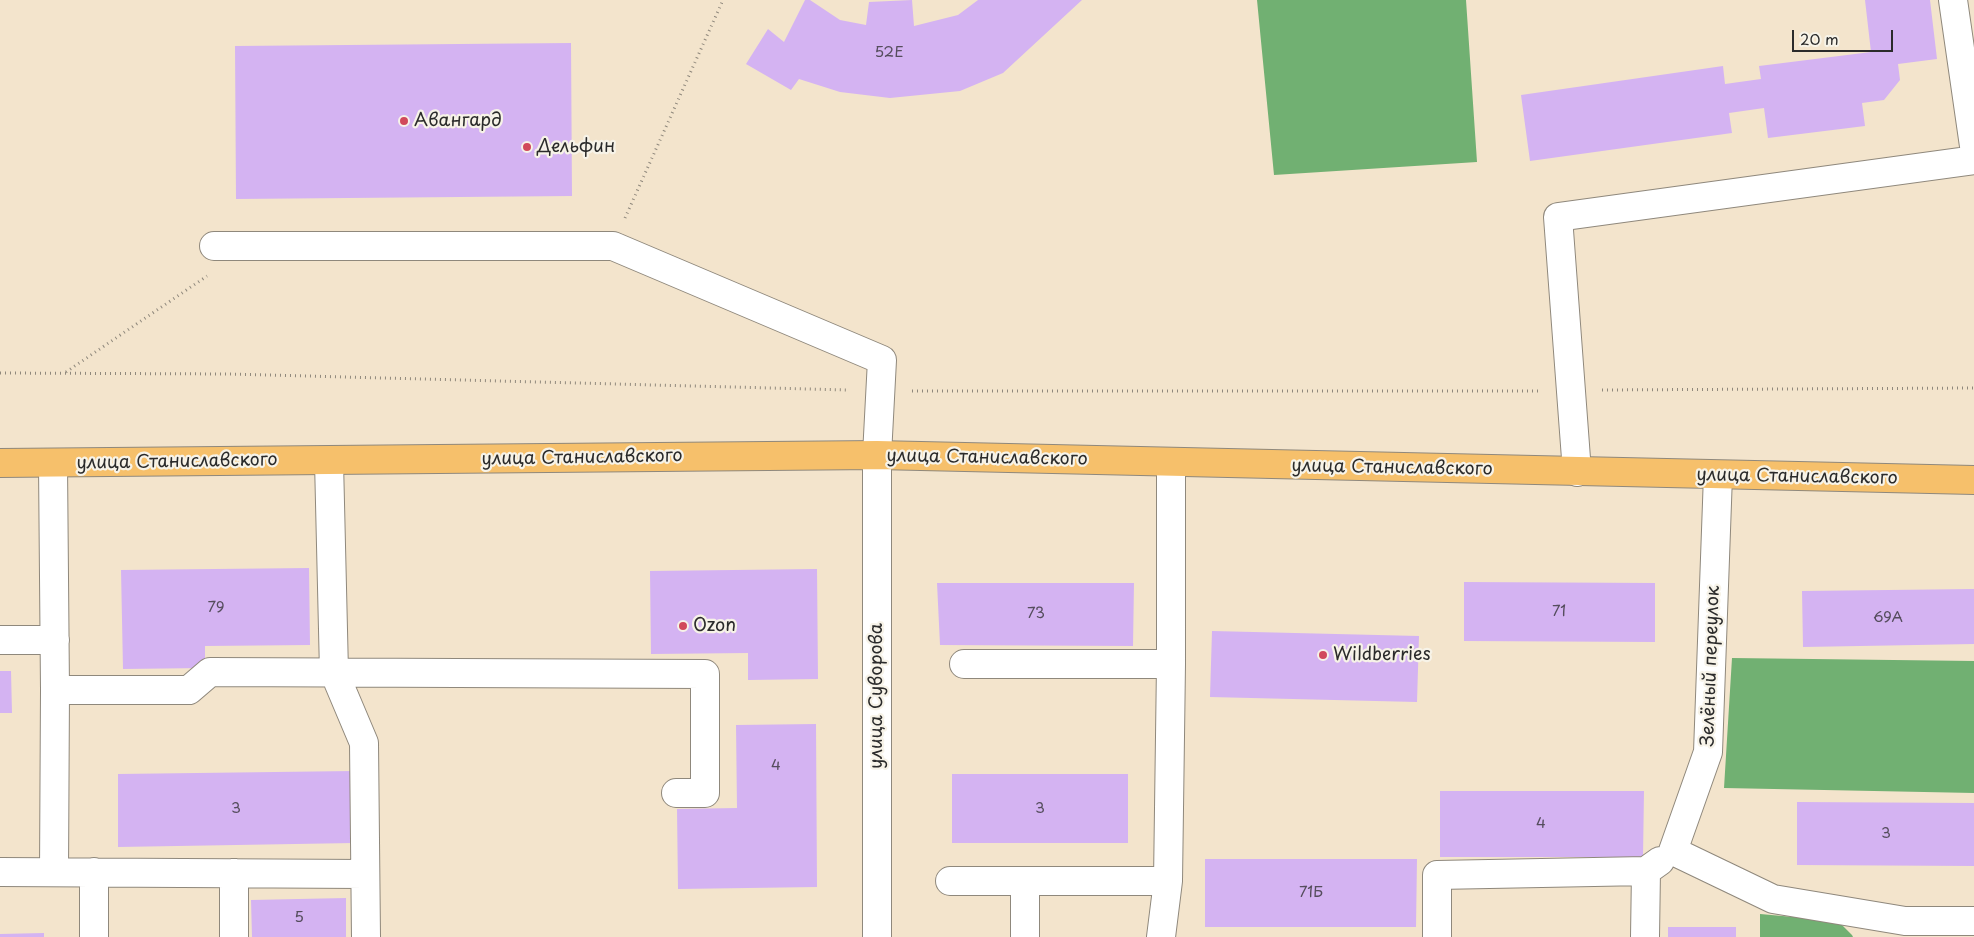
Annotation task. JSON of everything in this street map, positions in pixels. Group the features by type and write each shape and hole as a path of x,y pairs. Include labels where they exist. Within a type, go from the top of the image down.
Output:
{"main road":[{"name":"улица Станиславского","path":"0,463 877,455 1974,480"}],"street":[{"path":"1953,0 1974,146"},
{"path":"1577,472 1558,217 1974,160"},
{"path":"214,246 613,246"},
{"name":"улица Суворова","path":"613,246 882,360 877,455 877,937"},
{"path":"328,461 334,672 364,743 366,937"},
{"path":"1161,937 1168,881 1172,462"},
{"path":"53,464 55,640 54,872"},
{"name":"Зелёный переулок","path":"1673,852 1708,752 1718,475"},
{"path":"0,640 55,640"},
{"path":"964,664 1171,664"},
{"path":"55,690 189,690 210,672 705,674 705,793 676,793"},
{"path":"1437,937 1437,875 1646,871 1673,852 1772,899 1905,929 1974,921"},
{"path":"1645,937 1646,871"},
{"path":"0,872 365,874"},
{"path":"94,872 94,937"},
{"path":"234,873 234,937"},
{"path":"950,881 1168,881"},
{"path":"1025,881 1025,937"}],"path":[{"path":"613,246 722,0"},
{"path":"64,373 211,274"},
{"path":"0,373 229,374 880,391 1974,388"}],"green space":[{"path":"1257,0 1466,0 1477,162 1274,175"},
{"path":"1732,658 1974,661 1974,793 1724,788"},
{"path":"1760,914 1838,921 1853,937 1760,937"}],"building":[{"path":"805,0 810,0 840,20 866,25 869,2 912,0 914,26 958,15 978,0 1082,0 1003,73 960,91 890,98 840,92 799,79 791,90 746,64 768,29 784,42"},
{"path":"1865,0 1930,0 1937,59 1898,64 1900,80 1884,100 1862,103 1865,126 1768,138 1764,108 1729,113 1732,133 1530,161 1521,95 1723,66 1725,84 1761,79 1759,66 1871,52"},
{"name":"Авангард","path":"571,43 572,196 236,199 235,46"},
{"path":"309,568 310,645 205,646 205,668 123,669 121,570"},
{"path":"817,569 818,679 748,680 748,653 651,654 650,571"},
{"path":"1464,582 1655,583 1655,642 1464,641"},
{"path":"937,583 1134,583 1133,646 940,645"},
{"path":"1974,589 1974,644 1803,647 1802,591"},
{"path":"1212,631 1419,636 1417,702 1210,697"},
{"path":"0,671 11,671 12,713 0,713"},
{"path":"816,724 817,887 678,889 677,809 737,808 736,725"},
{"path":"354,771 354,843 118,847 118,774"},
{"path":"952,774 1128,774 1128,843 952,843"},
{"path":"1440,791 1644,791 1643,857 1440,857"},
{"path":"1797,802 1974,803 1974,866 1797,865"},
{"path":"1205,859 1417,859 1416,927 1205,927"},
{"path":"346,898 346,937 252,937 251,900"},
{"path":"1668,927 1736,927 1736,937 1668,937"},
{"path":"44,933 44,937 0,937 0,934"}],"place":[{"name":"Авангард","path":"404,121"},
{"name":"Дельфин","path":"527,147"},
{"name":"Ozon","path":"683,626"},
{"name":"Wildberries","path":"1323,655"}]}
